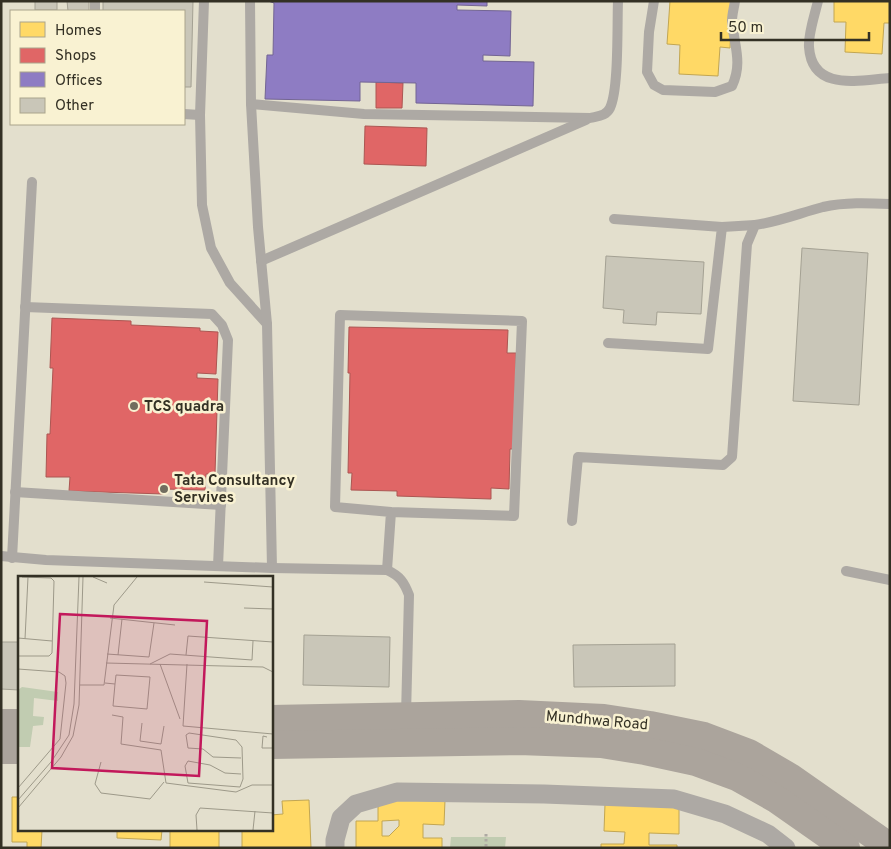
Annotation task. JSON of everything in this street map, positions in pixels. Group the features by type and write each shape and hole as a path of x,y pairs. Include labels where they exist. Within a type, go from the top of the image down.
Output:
{"highway":[{"name":"Mundhwa Road","path":"272,719 519,714 604,718 704,736 748,753 790,777 890,847"},
{"path":"1,724 18,723"},
{"name":"Mundhwa Road","path":"272,745 519,741 601,744 645,751 696,762 737,777 776,799 846,848"},
{"path":"1,750 18,750"}],"street":[{"path":"335,848 335,840 341,818 356,804 397,792 544,794 674,799 725,814 768,834 786,848"}],"lane":[{"path":"204,1 200,115 202,205 211,248 230,283 267,324"},
{"path":"250,1 251,104 267,324 272,568"},
{"path":"262,261 590,118 604,115 610,108 615,91 618,1"},
{"path":"654,1 649,32 647,72 654,85 663,90 714,92 732,86 738,74 738,56 732,18 734,1"},
{"path":"818,1 809,46 813,66 827,78 840,82 890,78"},
{"path":"251,104 364,114 590,118"},
{"path":"185,114 200,115"},
{"path":"12,558 32,182"},
{"path":"614,219 722,227 769,223 825,207 863,202 890,204"},
{"path":"572,521 578,457 723,465 732,457 747,244 755,225"},
{"path":"608,343 708,349 722,227"},
{"path":"25,307 212,314 222,325 228,340 218,566"},
{"path":"340,315 522,321 514,516 391,512 335,508 340,315"},
{"path":"16,492 220,505"},
{"path":"386,570 391,512"},
{"path":"1,556 12,558 272,568 386,570 398,575 404,582 409,595 406,716"},
{"path":"846,571 890,580"}],"path":[{"path":"486,834 486,848"}],"green space":[{"path":"451,837 506,837 505,848 450,848"}],"building: Homes":[{"path":"670,1 732,1 730,48 720,47 718,76 679,74 680,45 667,44"},
{"path":"834,1 890,1 890,23 884,23 882,54 845,52 846,22 834,22"},
{"path":"12,797 18,797 18,832 42,832 41,848 27,848 27,842 12,842"},
{"path":"378,799 445,800 444,825 423,824 423,838 442,838 442,848 356,848 356,821 378,821","holes":["399,820 399,826 389,836 382,836 382,821"]},
{"path":"309,800 311,848 242,848 242,832 272,832 272,815 283,814 282,801"},
{"path":"605,804 679,806 679,834 649,833 649,845 677,845 677,848 601,848 601,844 624,844 625,832 604,831"},
{"path":"117,832 162,832 161,840 117,838"},
{"path":"170,832 219,832 219,848 170,848"}],"building: Shops":[{"path":"376,82 403,83 402,108 376,108"},
{"path":"365,126 427,128 426,166 364,164"},
{"name":"TCS quadra","path":"52,318 131,321 131,325 200,328 200,331 218,332 216,374 197,373 197,378 218,379 215,474 206,474 205,490 164,489 164,494 69,491 70,477 46,477 47,434 50,434 53,368 50,368"},
{"path":"349,327 508,330 507,353 516,353 514,449 510,449 509,489 491,488 491,499 397,496 397,491 351,490 352,473 348,473"}],"building: Offices":[{"path":"268,1 487,1 487,6 457,5 457,10 511,11 510,56 483,55 483,61 534,62 533,106 416,103 416,83 360,82 360,101 265,99 267,55 273,55 274,3"}],"building: Other":[{"path":"35,1 57,1 57,10 35,10"},
{"path":"67,1 89,1 89,10 68,10"},
{"path":"103,1 193,1 191,87 185,87 185,10 103,10"},
{"path":"802,248 868,253 859,405 793,401"},
{"path":"606,256 704,262 701,314 657,312 656,325 623,323 624,310 603,308"},
{"path":"304,635 390,637 389,687 303,685"},
{"path":"1,642 18,642 18,690 1,689"},
{"path":"675,644 675,686 574,687 573,645"}],"place":[{"name":"TCS quadra","path":"134,406"},
{"name":"Tata Consultancy Servives","path":"164,489"}]}
